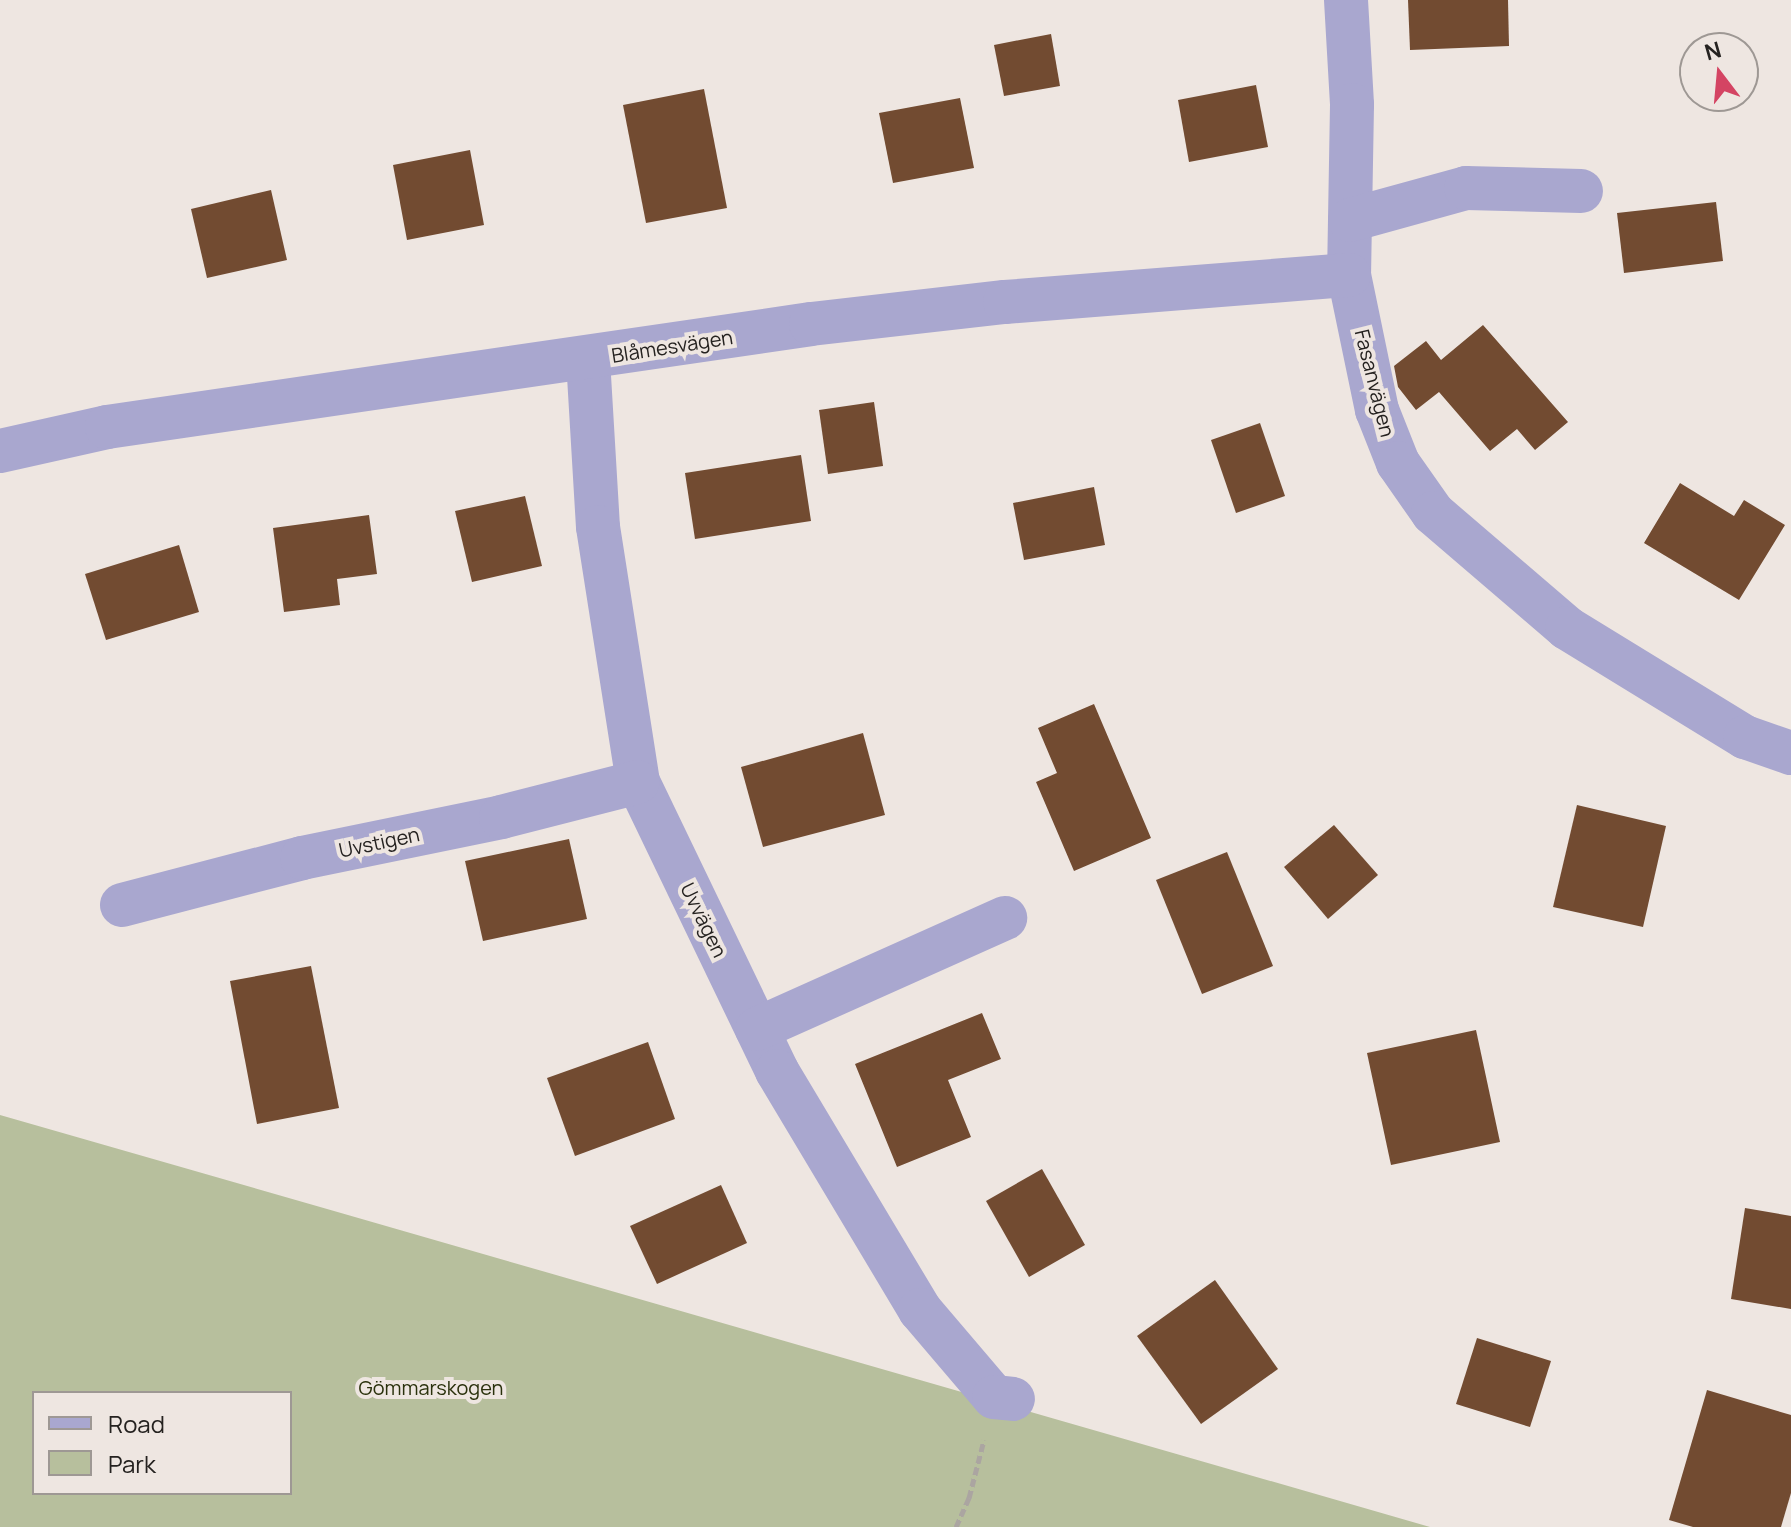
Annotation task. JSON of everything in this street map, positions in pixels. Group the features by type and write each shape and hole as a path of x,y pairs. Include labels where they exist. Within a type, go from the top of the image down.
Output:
{"street":[{"name":"Fasanvägen","path":"1346,0 1352,105 1349,275 1377,410 1398,463 1433,513 1567,628 1745,737 1791,753"},
{"path":"1350,220 1466,188 1581,191"},
{"name":"Blåmesvägen","path":"0,451 107,427 811,324 1005,302 1349,275"},
{"name":"Uvvägen","path":"588,359 598,527 638,782 777,1071 920,1310 1004,1398"},
{"name":"Uvstigen","path":"122,905 302,858 501,817 638,782"},
{"path":"757,1029 1005,918"}],"path":[{"path":"956,1527 1004,1398"}],"green space":[{"name":"Gömmarskogen","path":"0,1115 1430,1527 0,1527"}],"building":[{"path":"1408,0 1508,0 1509,46 1410,50"},
{"path":"1051,34 1060,86 1004,96 994,45"},
{"path":"1256,85 1268,147 1189,162 1178,100"},
{"path":"704,89 727,208 646,223 623,105"},
{"path":"960,98 974,168 893,183 879,113"},
{"path":"470,150 484,225 407,240 393,165"},
{"path":"271,190 287,260 207,278 191,209"},
{"path":"1716,202 1723,261 1624,273 1617,213"},
{"path":"1483,325 1568,422 1535,450 1517,429 1490,451 1439,392 1416,410 1398,387 1394,366 1426,341 1441,360"},
{"path":"874,402 883,466 828,474 819,410"},
{"path":"1260,423 1285,496 1236,513 1211,440"},
{"path":"801,455 811,521 695,539 685,473"},
{"path":"1680,483 1734,516 1744,500 1785,525 1739,600 1644,543"},
{"path":"1094,487 1105,545 1024,560 1013,503"},
{"path":"525,496 542,566 472,582 455,511"},
{"path":"369,515 377,574 337,579 340,605 284,612 273,528"},
{"path":"179,545 199,612 106,640 85,574"},
{"path":"1094,704 1151,838 1074,871 1036,782 1057,773 1038,728"},
{"path":"863,733 885,815 763,847 741,767"},
{"path":"1577,805 1666,826 1643,927 1553,907"},
{"path":"1334,825 1378,875 1328,919 1284,867"},
{"path":"569,839 587,919 483,941 465,861"},
{"path":"1227,852 1273,966 1202,994 1156,880"},
{"path":"311,966 339,1108 257,1124 230,981"},
{"path":"982,1013 1001,1059 948,1080 971,1137 897,1167 855,1064"},
{"path":"1476,1030 1500,1142 1391,1165 1367,1053"},
{"path":"648,1042 675,1119 575,1156 547,1078"},
{"path":"1042,1169 1085,1245 1029,1277 986,1201"},
{"path":"721,1185 747,1243 657,1284 630,1226"},
{"path":"1745,1208 1791,1216 1791,1309 1731,1299"},
{"path":"1215,1280 1278,1369 1201,1424 1137,1336"},
{"path":"1477,1338 1551,1361 1530,1427 1456,1404"},
{"path":"1707,1390 1791,1415 1791,1493 1781,1527 1693,1527 1669,1520"}]}
